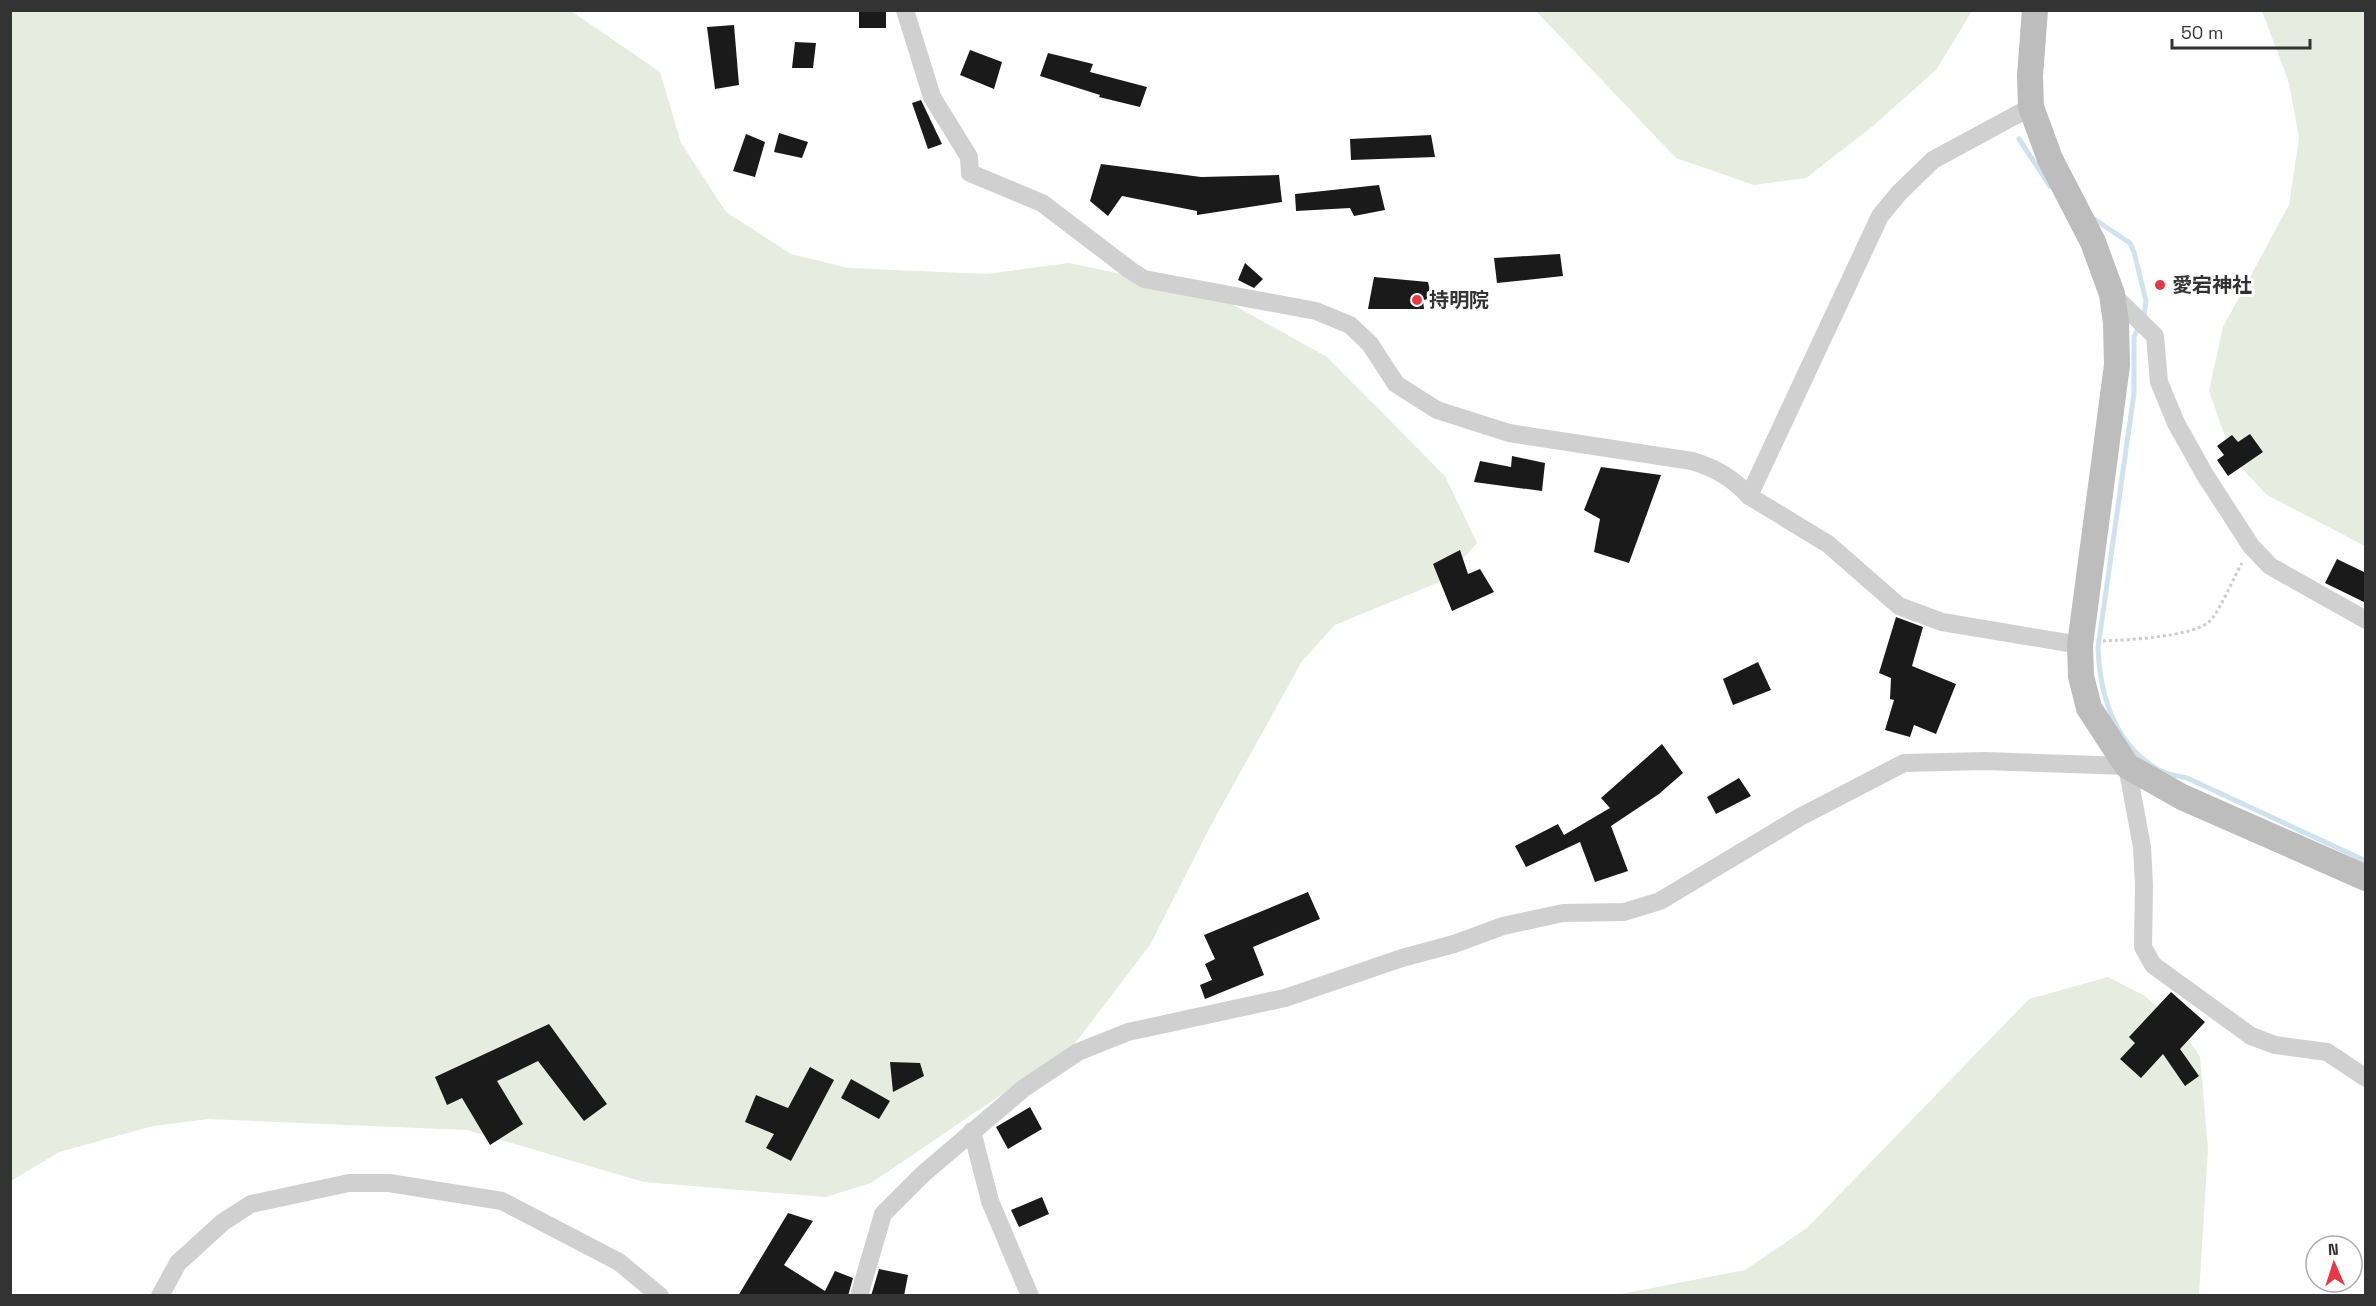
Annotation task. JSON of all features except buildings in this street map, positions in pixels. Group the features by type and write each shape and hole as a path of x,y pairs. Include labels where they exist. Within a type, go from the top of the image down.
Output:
{"street":[{"path":"906,10 932,97 969,157 970,173 1042,203 1144,279 1316,311 1350,325 1370,344 1396,384 1437,410 1509,433 1708,465 1740,486 1749,496 1828,544 1899,606 1942,622 2092,643"},
{"path":"2035,10 2030,76 2031,107 2050,159 2092,242 2112,294 2116,323 2117,365 2092,643 2081,676 2089,708 2127,766 2142,847 2143,947 2153,965 2251,1036 2275,1045 2327,1052 2366,1078"},
{"path":"1749,496 1880,216 1899,193 1933,160 2031,107"},
{"path":"2112,294 2155,336 2159,382 2176,423 2205,475 2251,546 2270,566 2366,620"},
{"path":"859,1296 883,1214 923,1174 972,1131 1024,1088 1078,1052 1128,1032 1285,998 1503,926 1563,913 1624,912 1659,901 1800,817 1904,763 1985,761 2127,766 2182,797 2366,878"},
{"path":"972,1131 990,1201 1030,1296"},
{"path":"160,1296 178,1263 223,1222 251,1204 349,1183 379,1183 502,1201 619,1262 660,1296"}],"path":[{"path":"2092,643 2145,639 2195,629 2210,622 2251,546"}],"shaded area":[{"path":"10,11 571,11 660,72 681,143 726,212 791,254 848,268 987,274 1069,263 1212,293 1327,357 1445,476 1477,543 1444,580 1335,625 1302,661 1210,827 1150,945 1072,1047 871,1183 826,1197 644,1182 467,1130 208,1119 153,1126 59,1152 11,1181"},
{"path":"1536,11 1972,11 1936,70 1873,126 1806,178 1754,185 1676,158"},
{"path":"2262,11 2365,11 2365,546 2267,495 2233,459 2209,391 2223,327 2289,205 2299,138 2289,83"},
{"path":"2108,977 2145,996 2180,1027 2200,1057 2208,1149 2199,1295 1611,1296 1745,1270 1807,1228 2029,999"}],"waterway":[{"path":"2019,139 2050,186"},
{"path":"2091,217 2130,243 2146,301 2144,315 2134,337 2134,393 2098,648 2102,684 2113,718 2121,734 2132,748 2145,761 2161,771 2187,778 2366,861"}],"place":[{"name":"愛宕神社","path":"2160,285"},
{"name":"持明院","path":"1417,300"}]}
